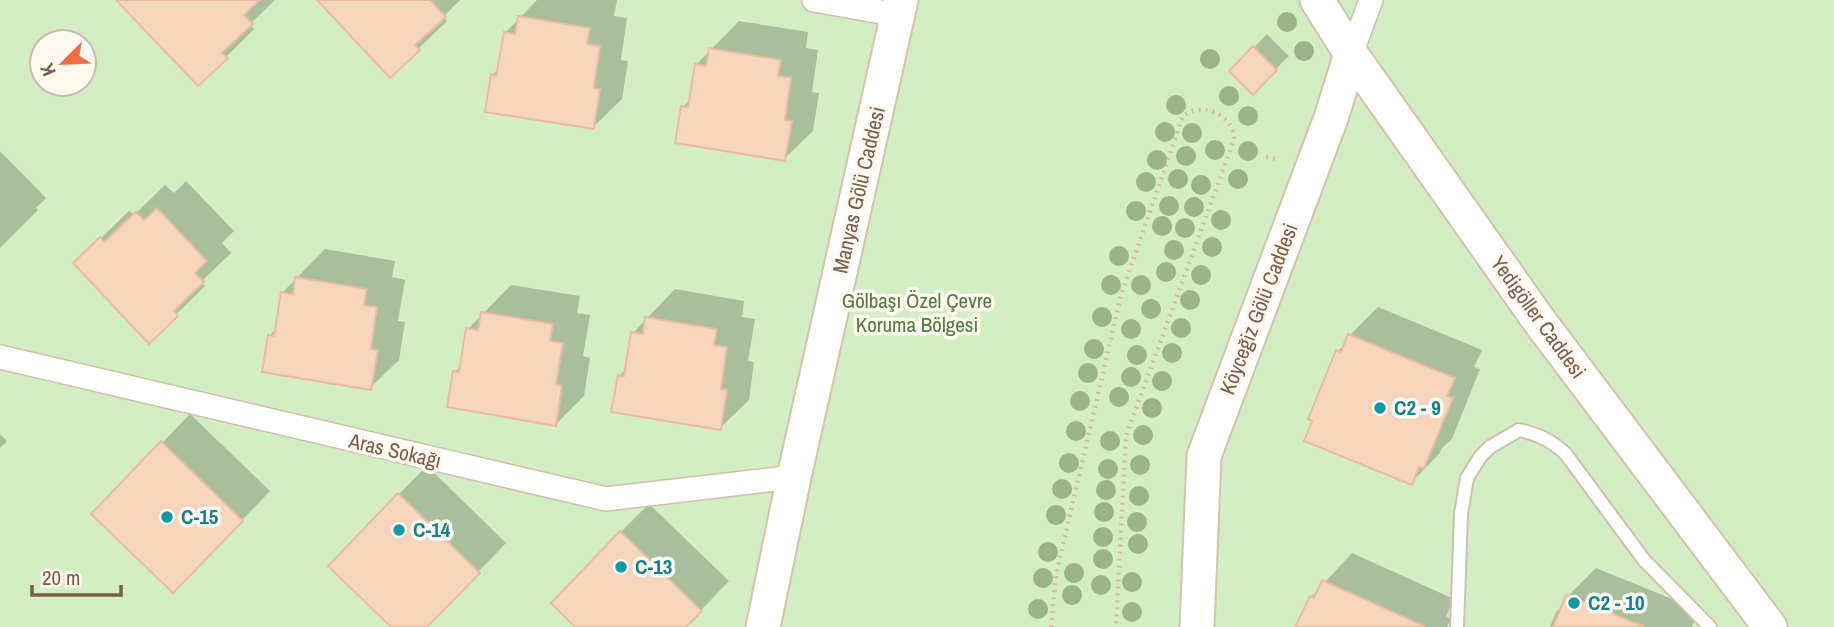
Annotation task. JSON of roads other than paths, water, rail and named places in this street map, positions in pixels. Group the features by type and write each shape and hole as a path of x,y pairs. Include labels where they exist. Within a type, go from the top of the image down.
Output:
{"street":[{"path":"814,0 900,7"},
{"name":"Yedigöller Caddesi","path":"1317,0 1351,54 1540,322 1770,627"},
{"name":"Köyceğiz Gölü Caddesi","path":"1197,627 1204,456 1331,118 1371,0"},
{"name":"Manyas Gölü Caddesi","path":"763,627 900,7"},
{"name":"Aras Sokağı","path":"0,358 606,499 794,477"}],"lane":[{"path":"1457,627 1461,514 1467,478 1490,447 1519,430 1549,439 1565,453 1644,560 1710,627"}],"place":[{"name":"C2 - 9","path":"1380,408"},
{"name":"C-15","path":"167,517"},
{"name":"C-14","path":"399,530"},
{"name":"C-13","path":"621,567"},
{"name":"C2 - 10","path":"1574,603"}],"park label":[{"name":"Gölbaşı Özel Çevre Koruma Bölgesi","path":"917,313"}]}
